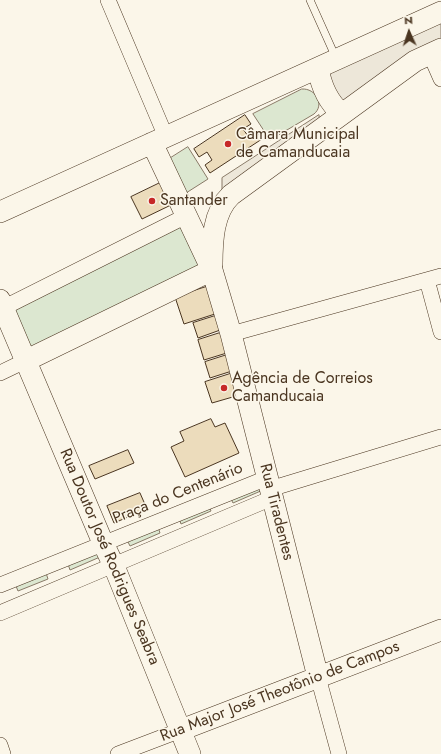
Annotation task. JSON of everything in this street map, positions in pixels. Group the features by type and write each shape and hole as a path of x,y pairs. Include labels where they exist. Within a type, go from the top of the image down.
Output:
{"main road":[{"path":"0,212 441,12"},
{"path":"212,270 212,246 219,211 223,202 415,61 436,51 419,31 411,26"},
{"path":"318,68 320,80 332,105 342,114"},
{"path":"159,140 188,215 212,270"},
{"path":"25,361 212,270"},
{"name":"Rua Tiradentes","path":"212,270 231,334 318,678"},
{"name":"Rua Doutor José Rodrigues Seabra","path":"2,304 25,361 114,566 190,754"},
{"name":"Rua Major José Theotônio de Campos","path":"181,730 441,630"}],"street":[{"path":"108,0 159,140"},
{"path":"436,51 441,79"},
{"path":"2,304 188,215"},
{"path":"231,334 434,278 441,332"},
{"path":"0,373 25,361"},
{"path":"0,613 114,566 269,488 441,437"},
{"name":"Praça do Centenário","path":"0,585 103,543 269,488"},
{"name":"Rua Tiradentes","path":"318,678 339,754"},
{"name":"Rua Major José Theotônio de Campos","path":"118,754 181,730"},
{"path":"0,745 3,754"}],"lane":[{"path":"310,0 337,59"}],"green space":[{"path":"302,89 307,89 315,94 319,102 317,110 314,114 270,140 253,114"},
{"path":"188,147 208,179 186,193 166,161"},
{"path":"186,219 209,269 26,353 7,310"},
{"path":"261,485 263,490 233,503 230,497"},
{"path":"209,506 211,511 181,524 179,518"},
{"path":"158,527 160,533 130,546 127,540"},
{"path":"98,552 100,557 70,570 68,564"},
{"path":"46,573 48,579 18,591 16,586"}],"shaded area":[{"path":"441,20 441,43 343,106 326,72"},
{"path":"319,115 320,126 222,191 222,178"}],"building":[{"name":"Câmara Municipal de Camanducaia","path":"245,115 251,124 243,129 248,136 256,131 262,139 210,173 205,165 212,160 207,152 199,157 194,149"},
{"name":"Santander","path":"162,182 173,204 142,219 131,197"},
{"path":"209,286 218,313 184,324 175,297"},
{"path":"218,315 223,329 198,338 193,323"},
{"path":"223,332 230,352 204,360 198,340"},
{"path":"230,354 235,370 210,378 205,362"},
{"name":"Agência de Correios Camanducaia","path":"236,372 243,394 212,403 205,382"},
{"path":"211,419 215,427 225,423 239,453 185,477 171,447 184,441 180,432"},
{"path":"128,450 134,463 95,479 89,466"},
{"path":"140,493 147,509 114,523 107,506"}],"place":[{"name":"Câmara Municipal de Camanducaia","path":"228,144"},
{"name":"Santander","path":"152,201"},
{"name":"Agência de Correios Camanducaia","path":"224,388"}]}
